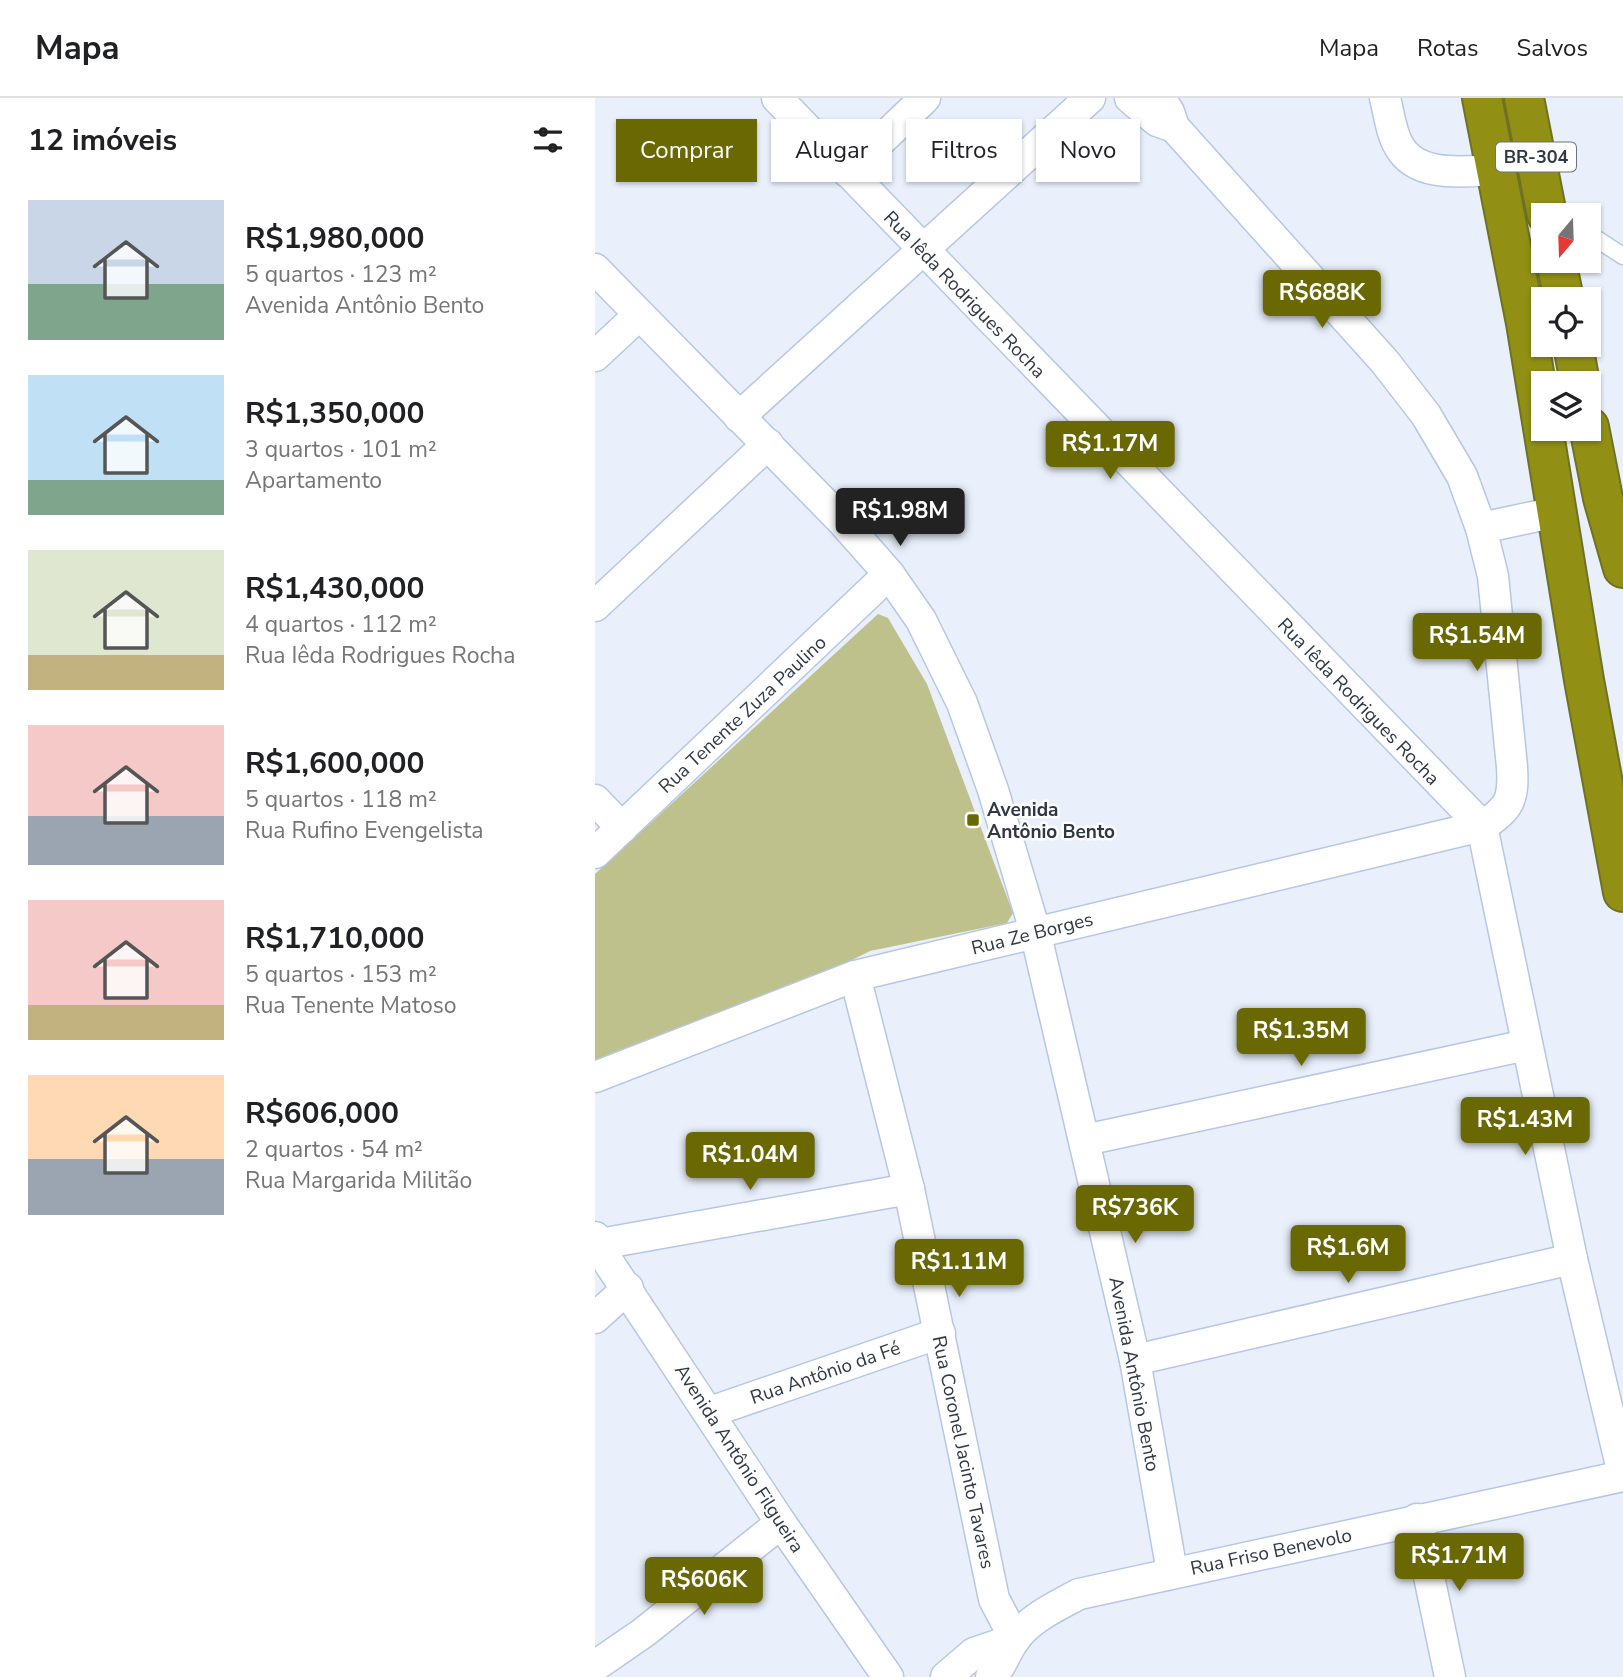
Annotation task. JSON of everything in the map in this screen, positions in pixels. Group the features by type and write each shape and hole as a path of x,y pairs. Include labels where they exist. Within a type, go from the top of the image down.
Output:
{"highway":[{"name":"BR-304","path":"1482,98 1526,323 1556,512 1623,892"},
{"name":"BR-304","path":"1524,98 1548,203"},
{"path":"1592,441 1603,498 1623,568"}],"street":[{"name":"Rua Iêda Rodrigues Rocha","path":"777,98 797,119"},
{"path":"892,130 925,98"},
{"path":"739,417 1090,98"},
{"path":"1130,98 1157,121 1174,127"},
{"path":"1160,98 1174,127 1385,362 1418,404 1462,477 1481,528 1493,576 1513,791 1508,804 1498,817 1482,826 1572,1259 1623,1475"},
{"path":"1385,98 1399,147 1417,162 1444,172 1497,170"},
{"name":"Rua Iêda Rodrigues Rocha","path":"858,182 1482,826"},
{"name":"Avenida Antônio Bento","path":"595,270 633,320 885,579 930,664 1035,931 1135,1360 1171,1572"},
{"name":"Avenida Antônio Bento","path":"595,292 633,320 739,417 762,450"},
{"path":"595,356 633,320"},
{"path":"595,606 762,450"},
{"path":"1481,528 1556,512"},
{"name":"Rua Tenente Zuza Paulino","path":"595,853 885,579"},
{"path":"595,800 622,828"},
{"name":"Rua Ze Borges","path":"595,1077 855,976 1482,826"},
{"name":"Rua Coronel Jacinto Tavares","path":"855,976 909,1189 994,1599 1015,1639"},
{"path":"1085,1140 1527,1045"},
{"path":"599,1251 909,1189"},
{"name":"Avenida Antônio Filgueira","path":"599,1251 628,1288 781,1522 888,1677"},
{"path":"1135,1360 1572,1259"},
{"path":"595,1318 628,1288"},
{"name":"Rua Antônio da Fé","path":"710,1412 940,1333"},
{"name":"Rua Friso Benevolo","path":"991,1677 1000,1668 1015,1639 1045,1612 1079,1594 1623,1475"},
{"path":"1417,1519 1450,1677"},
{"path":"595,1666 643,1633 781,1522"},
{"name":"Rua Friso Benevolo","path":"946,1677 974,1653 1015,1639"}],"lane":[{"path":"1601,242 1623,256"}],"green space":[{"path":"878,614 888,618 927,684 1013,913 1007,923 870,951 758,1007 595,1066 595,874"}],"place":[{"name":"Avenida Antônio Bento","path":"973,820"}]}
